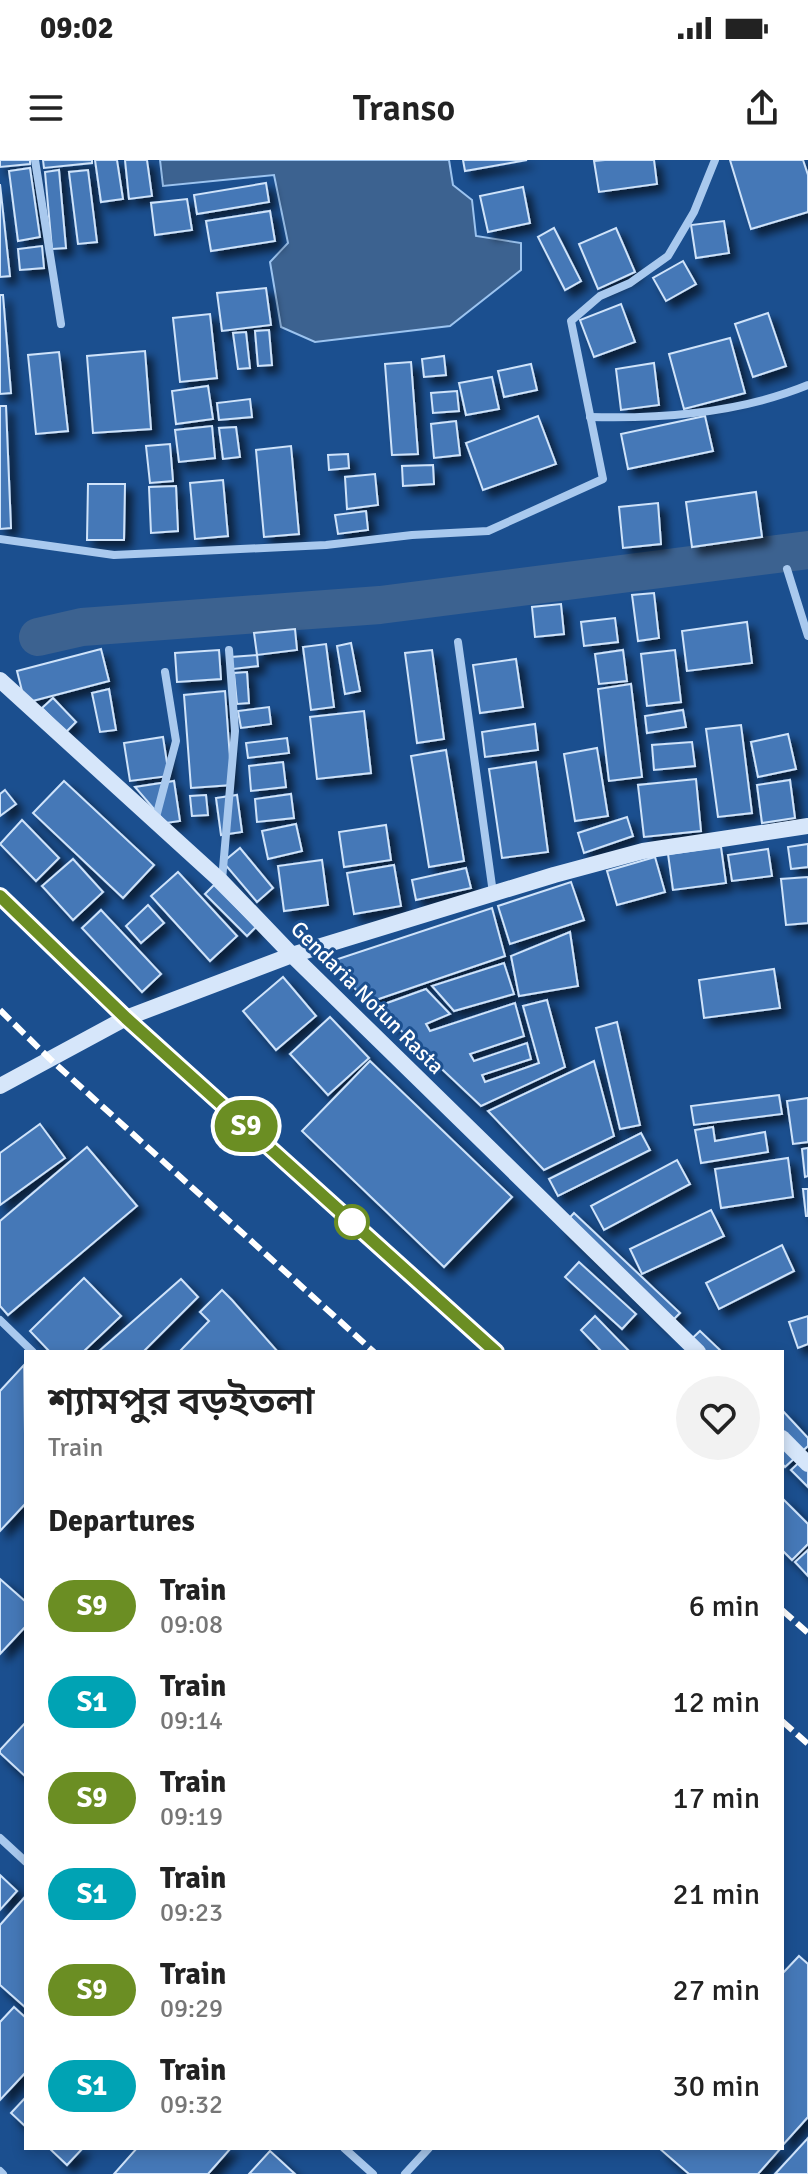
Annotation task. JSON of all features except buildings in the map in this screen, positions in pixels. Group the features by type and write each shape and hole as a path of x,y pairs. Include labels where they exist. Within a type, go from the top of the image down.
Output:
{"main road":[{"name":"Gendaria Notun Rasta","path":"0,680 222,882 292,955 696,1350"},
{"path":"0,1086 126,1018 292,955 643,851 808,826"},
{"path":"784,1440 808,1464"}],"street":[{"path":"35,160 61,324"},
{"path":"0,539 114,555 326,545 412,535 488,531 603,479 571,321 600,296 630,283 668,256 694,212 715,160"},
{"path":"590,417 646,418 715,410 779,397 808,385"},
{"path":"787,569 808,636"},
{"path":"458,642 493,893"},
{"path":"222,882 235,731 229,650"},
{"path":"155,822 176,741 165,672"},
{"path":"0,1320 31,1350"},
{"path":"0,1838 24,1860"},
{"path":"346,2150 373,2174"},
{"path":"405,2174 427,2150"}],"water":[{"path":"160,160 449,160 453,185 472,200 476,236 521,243 521,270 450,326 315,342 281,327 270,262 288,243 274,175 163,186"}],"waterway":[{"path":"38,637 82,627 380,605 808,550"}],"railway":[{"path":"0,896 126,1018 494,1350"},
{"path":"0,1010 50,1059 372,1350"},
{"path":"784,1612 808,1633"},
{"path":"784,1723 808,1744"}],"train":[{"name":"S9","path":"0,896 126,1018 494,1350"}]}
